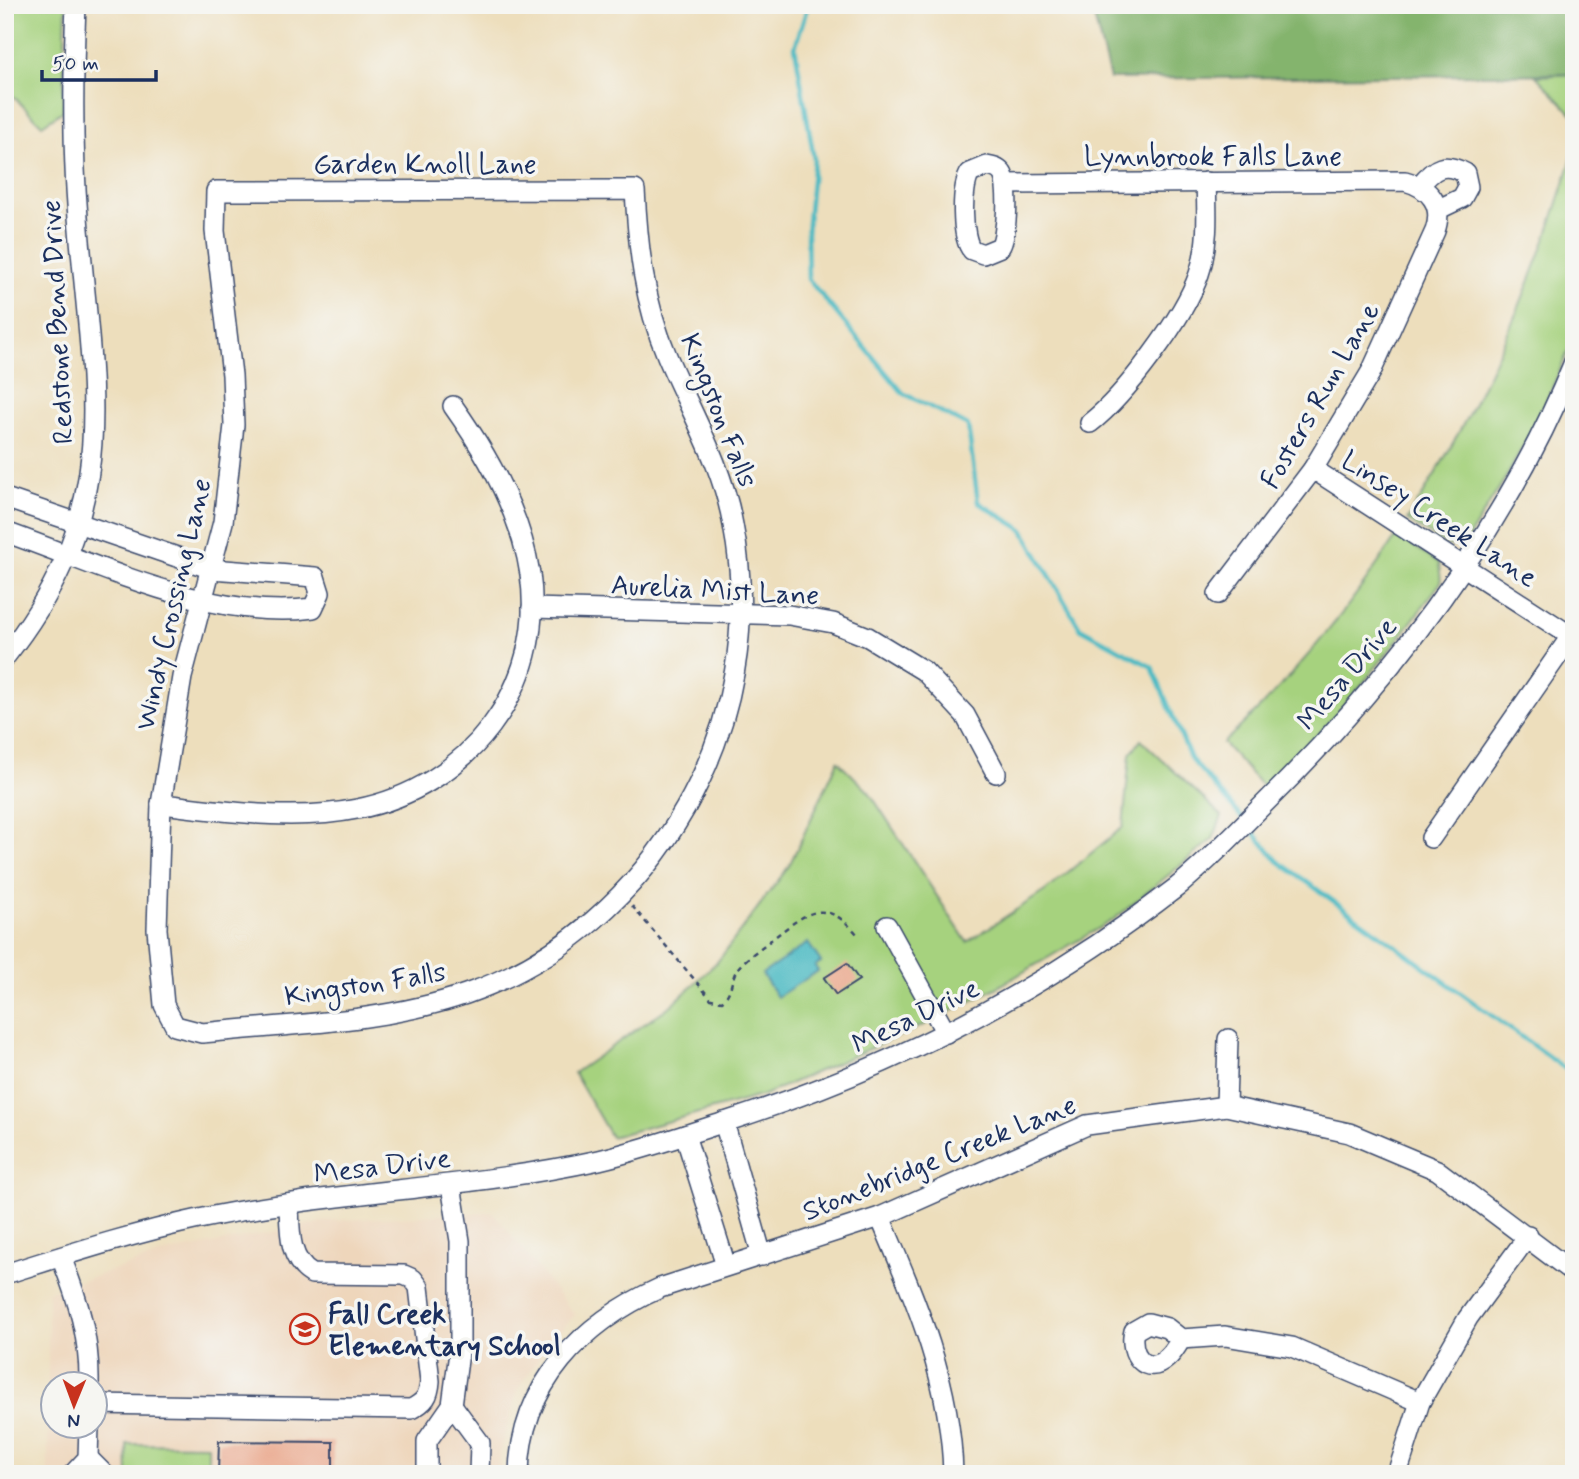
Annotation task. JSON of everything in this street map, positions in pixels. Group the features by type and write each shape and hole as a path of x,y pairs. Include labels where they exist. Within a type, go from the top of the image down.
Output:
{"street":[{"name":"Redstone Bend Drive","path":"5,657 28,628 68,554 79,524 91,463 95,419 75,171 76,5"},
{"path":"1450,165 1465,173 1468,187 1462,198 1430,197 1434,168 1450,165"},
{"name":"Lynnbrook Falls Lane","path":"1006,184 1405,181 1430,197"},
{"path":"1090,423 1114,402 1175,320 1192,291 1205,244 1206,182"},
{"name":"Garden Knoll Lane","path":"216,191 635,190"},
{"name":"Kingston Falls","path":"175,1026 202,1033 373,1016 422,1007 467,993 541,958 622,895 653,860 678,822 715,747 735,668 740,615 740,573 733,524 720,473 667,356 648,301 638,247 635,190"},
{"name":"Windy Crossing Lane","path":"175,1026 164,1005 157,929 161,804 182,677 212,569 231,474 234,425 232,375 215,231 216,191"},
{"name":"Fosters Run Lane","path":"1218,594 1313,470 1393,330 1435,231 1430,197"},
{"name":"Mesa Drive","path":"5,1275 200,1219 451,1185 602,1160 803,1097 984,1014 1082,952 1178,886 1336,733 1387,673 1463,568 1541,434 1574,362"},
{"path":"161,804 223,811 298,814 356,809 404,795 443,775 480,743 506,707 522,670 532,608 530,575 516,521 473,435 453,407"},
{"name":"Linsey Creek Lane","path":"1313,470 1463,568 1572,634"},
{"path":"5,498 212,569 315,577 320,593 313,608 286,612 236,608 204,600 5,532"},
{"name":"Aurelia Mist Lane","path":"532,608 789,615 832,624 895,651 923,671 965,715 996,773"},
{"path":"1432,838 1572,634"},
{"path":"887,926 946,1033"},
{"path":"1226,1106 1228,1039"},
{"name":"Stonebridge Creek Lane","path":"519,1474 526,1433 537,1399 575,1342 600,1320 630,1302 726,1266 880,1217 1087,1125 1226,1106 1349,1133 1437,1170 1574,1273"},
{"path":"724,1122 762,1256"},
{"path":"685,1135 726,1266"},
{"path":"427,1474 427,1441 452,1405 460,1345 460,1241 451,1185"},
{"path":"108,1404 411,1409 422,1403 429,1394 430,1381 419,1287 404,1275 312,1273 302,1268 295,1257 289,1205"},
{"path":"880,1217 924,1320 942,1382 952,1440 953,1474"},
{"path":"1397,1474 1420,1402 1468,1318 1528,1236"},
{"path":"61,1257 81,1309 89,1370"},
{"path":"1181,1339 1225,1336 1292,1347 1420,1402"},
{"path":"452,1405 480,1443 479,1474"},
{"path":"73,1474 88,1458 89,1440"},
{"path":"88,1458 104,1474"}],"path":[{"path":"622,895 712,999 722,1001 729,995 736,971 803,915 819,910 834,914 846,921 857,934"}],"shaded area":[{"name":"Fall Creek Elementary School","path":"493,1212 575,1315 549,1343 518,1389 500,1450 500,1474 48,1474 48,1440 108,1440 108,1370 48,1370 48,1292 165,1253 328,1221"}],"green space":[{"path":"5,5 66,5 63,111 42,125 5,88"},
{"path":"1091,5 1574,5 1574,74 1110,79"},
{"path":"1574,74 1574,116 1536,76"},
{"path":"1574,151 1574,338 1543,409 1508,474 1468,538 1457,546 1447,545 1407,520 1459,432 1504,341 1542,248"},
{"path":"1397,535 1439,563 1441,582 1358,690 1265,789 1223,743 1272,695 1317,645 1359,591"},
{"path":"1141,740 1222,816 1213,839 1113,920 996,988 928,1023 764,1095 611,1137 574,1073 673,1004 718,961 789,866 838,761 869,792 967,942 1045,891 1123,827 1130,754"},
{"path":"127,1444 208,1445 208,1474 128,1474"}],"water":[{"path":"808,943 821,962 815,966 818,971 777,997 762,974"}],"building":[{"path":"847,963 859,980 836,995 824,978"},
{"path":"219,1441 333,1442 333,1474 218,1474"}],"waterway":[{"path":"808,5 795,47 814,159 807,233 808,279 903,393 968,426 978,502 1023,530 1080,628 1152,667 1191,759 1242,818"},
{"path":"1250,828 1278,861 1574,1075"}],"place":[{"name":"Fall Creek Elementary School","path":"305,1329"}]}
